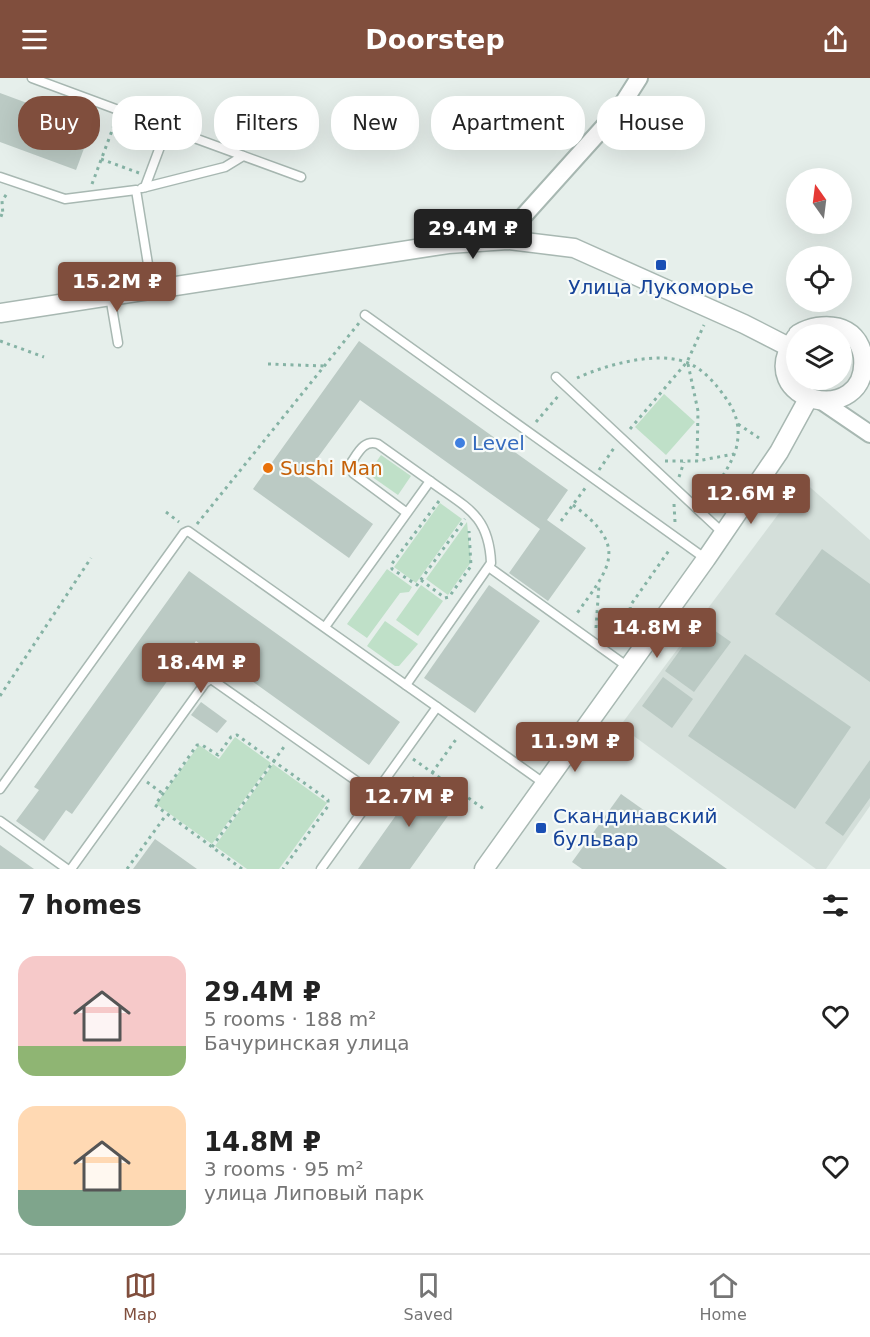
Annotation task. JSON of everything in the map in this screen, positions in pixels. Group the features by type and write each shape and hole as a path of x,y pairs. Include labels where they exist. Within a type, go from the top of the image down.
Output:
{"street":[{"path":"508,240 520,220 618,111 639,78"},
{"path":"0,313 448,244 508,240 574,248 737,321 786,336"},
{"path":"816,400 838,400 851,392 860,380 867,365 862,350 852,336"},
{"path":"796,390 870,434"},
{"path":"483,869 706,559 816,400"}],"lane":[{"path":"32,78 112,107"},
{"path":"202,141 301,177"},
{"path":"152,289 140,188 149,176 159,150"},
{"path":"0,177 59,198 87,197 140,188 225,167 243,156"},
{"path":"110,296 118,343"},
{"path":"365,315 706,559"},
{"path":"556,377 724,533"},
{"path":"406,685 490,568 489,548 480,518 378,444 367,443 351,463 353,473 407,513"},
{"path":"325,627 430,481"},
{"path":"0,789 183,534 191,531 545,784"},
{"path":"490,568 629,667"},
{"path":"71,869 205,683 211,679 375,794"},
{"path":"321,869 437,707"},
{"path":"0,821 67,869"}],"path":[{"path":"87,197 112,131"},
{"path":"101,159 149,176"},
{"path":"0,215 3,216 2,201 12,182"},
{"path":"191,531 365,315"},
{"path":"561,521 621,438 687,362 707,318"},
{"path":"0,341 44,357"},
{"path":"687,362 698,411 697,461"},
{"path":"268,364 324,366"},
{"path":"738,424 759,438"},
{"path":"641,456 665,461 697,461 734,454"},
{"path":"441,501 436,502 391,566 414,586 421,580 465,518"},
{"path":"569,625 608,566 605,536 596,523 573,505"},
{"path":"421,580 446,598 472,564 468,521 457,513"},
{"path":"0,696 91,558"},
{"path":"595,643 599,582"},
{"path":"432,773 465,727"},
{"path":"242,869 155,805 198,744 218,755 231,737 237,735 329,802 283,869"},
{"path":"212,848 292,735"},
{"path":"405,753 484,809"},
{"path":"138,776 162,793"},
{"path":"127,869 166,815"}],"shaded area":[{"path":"803,481 870,540 870,806 826,869 816,869 620,726"}],"green space":[{"path":"664,394 695,422 666,455 635,427"},
{"path":"381,455 411,476 398,495 368,474"},
{"path":"440,503 462,519 416,583 394,567"},
{"path":"467,522 471,562 448,595 426,579"},
{"path":"387,569 412,587 409,592 400,593 367,638 347,624"},
{"path":"421,585 443,601 418,636 396,620"},
{"path":"385,621 418,644 399,666 395,666 367,646"},
{"path":"235,737 271,763 212,844 156,804 199,745 219,759"},
{"path":"273,764 327,803 279,869 247,869 215,846"}],"building":[{"path":"0,93 18,100 18,149 0,142"},
{"path":"22,150 83,150 76,170"},
{"path":"359,341 568,490 547,520 586,548 548,601 509,573 540,529 360,400 305,475 373,524 349,558 253,489"},
{"path":"822,549 870,584 870,682 775,614"},
{"path":"189,571 400,722 369,765 196,641 72,814 66,810 44,841 16,821 39,790 34,787"},
{"path":"489,585 540,621 475,713 424,678"},
{"path":"701,621 731,642 694,692 665,671"},
{"path":"745,654 851,727 795,809 688,736"},
{"path":"663,677 693,699 672,728 642,706"},
{"path":"201,702 227,721 217,733 191,715"},
{"path":"870,760 870,798 843,836 825,823"},
{"path":"413,776 455,806 410,869 358,869 399,811 392,805"},
{"path":"621,794 727,869 582,869 572,862"},
{"path":"155,839 197,869 133,869"},
{"path":"0,845 34,869 0,869"}],"place":[{"name":"Улица Лукоморье","path":"661,265"},
{"name":"Level","path":"460,443"},
{"name":"Sushi Man","path":"268,468"},
{"name":"Скандинавский бульвар","path":"541,828"}]}
